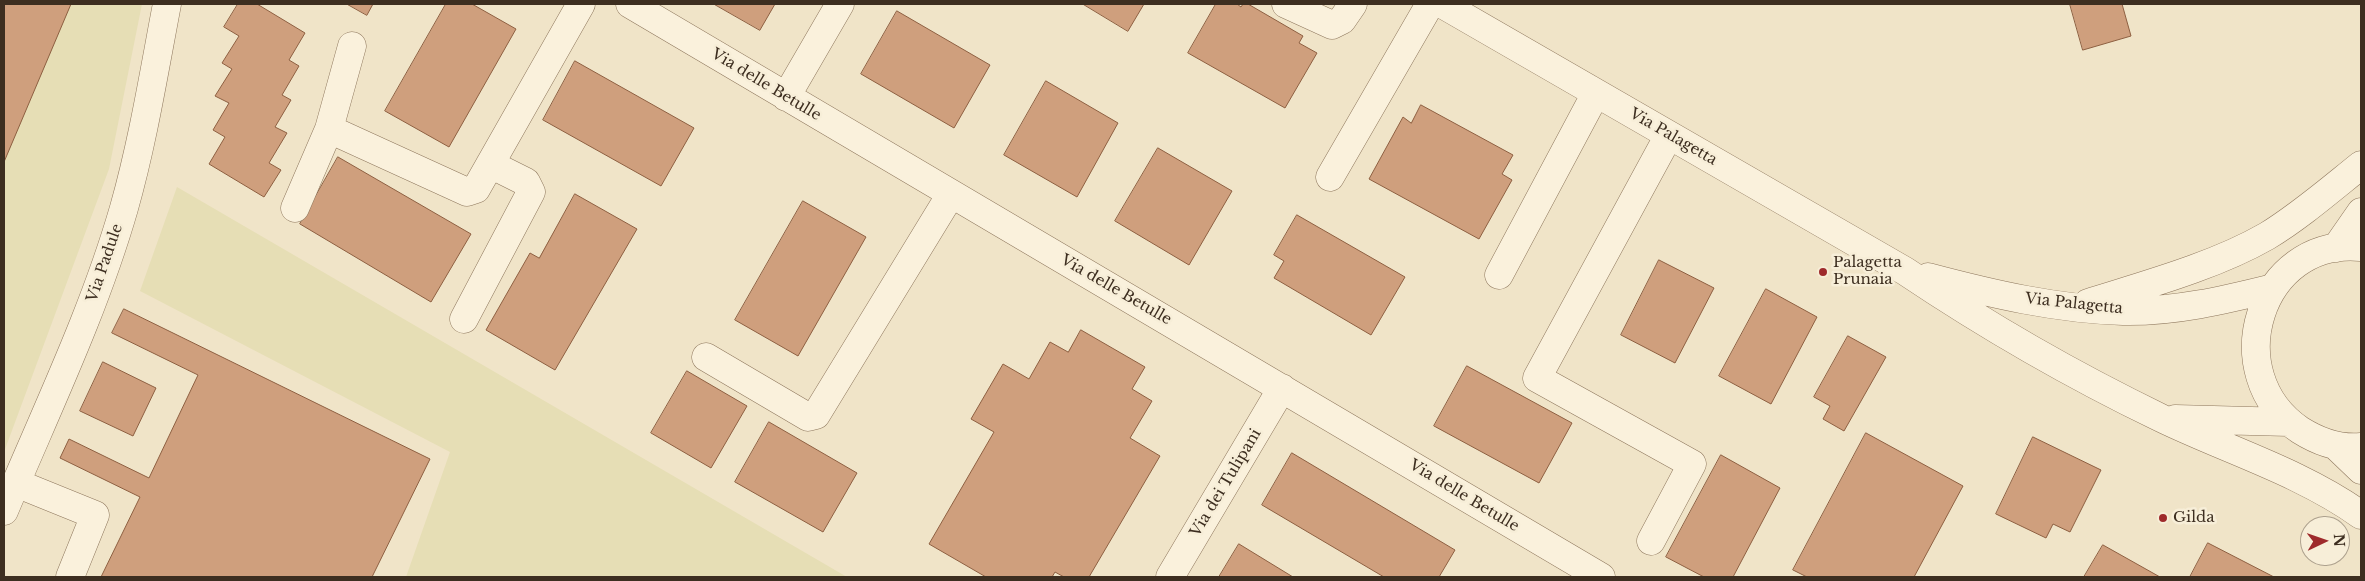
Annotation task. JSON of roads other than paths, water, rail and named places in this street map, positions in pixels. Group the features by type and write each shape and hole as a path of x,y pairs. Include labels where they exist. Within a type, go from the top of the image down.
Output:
{"street":[{"name":"Via Padule","path":"4,511 91,305 110,250 135,165 167,4"},
{"path":"329,129 467,192 476,189 582,4"},
{"name":"Via delle Betulle","path":"630,4 1601,577"},
{"path":"786,97 840,4"},
{"path":"1286,4 1332,25 1342,20 1352,4"},
{"path":"1330,177 1430,4"},
{"name":"Via Palagetta","path":"1442,4 1905,271 1964,310 2074,374 2161,418 2287,474 2348,506 2361,515"},
{"path":"295,208 329,129 352,46"},
{"path":"1500,275 1596,93"},
{"path":"1651,541 1692,464 1537,378 1669,135"},
{"path":"464,319 531,192 526,182 490,164"},
{"path":"2075,308 2178,274 2234,252 2267,236 2361,164"},
{"path":"706,357 808,417 816,415 952,194"},
{"path":"2361,212 2348,247 2301,262 2286,273 2273,288 2262,310 2255,333 2255,358 2261,382 2272,404 2289,422 2308,435 2349,447 2361,470"},
{"name":"Via Palagetta","path":"1905,271 1982,291 2075,308 2125,311 2216,302 2273,288"},
{"name":"Via dei Tulipani","path":"1170,577 1282,388"},
{"name":"Via Palagetta","path":"2161,418 2289,422"},
{"path":"16,483 95,515 70,577"}],"place":[{"name":"Palagetta Prunaia","path":"1823,272"},
{"name":"Gilda","path":"2163,518"}]}
